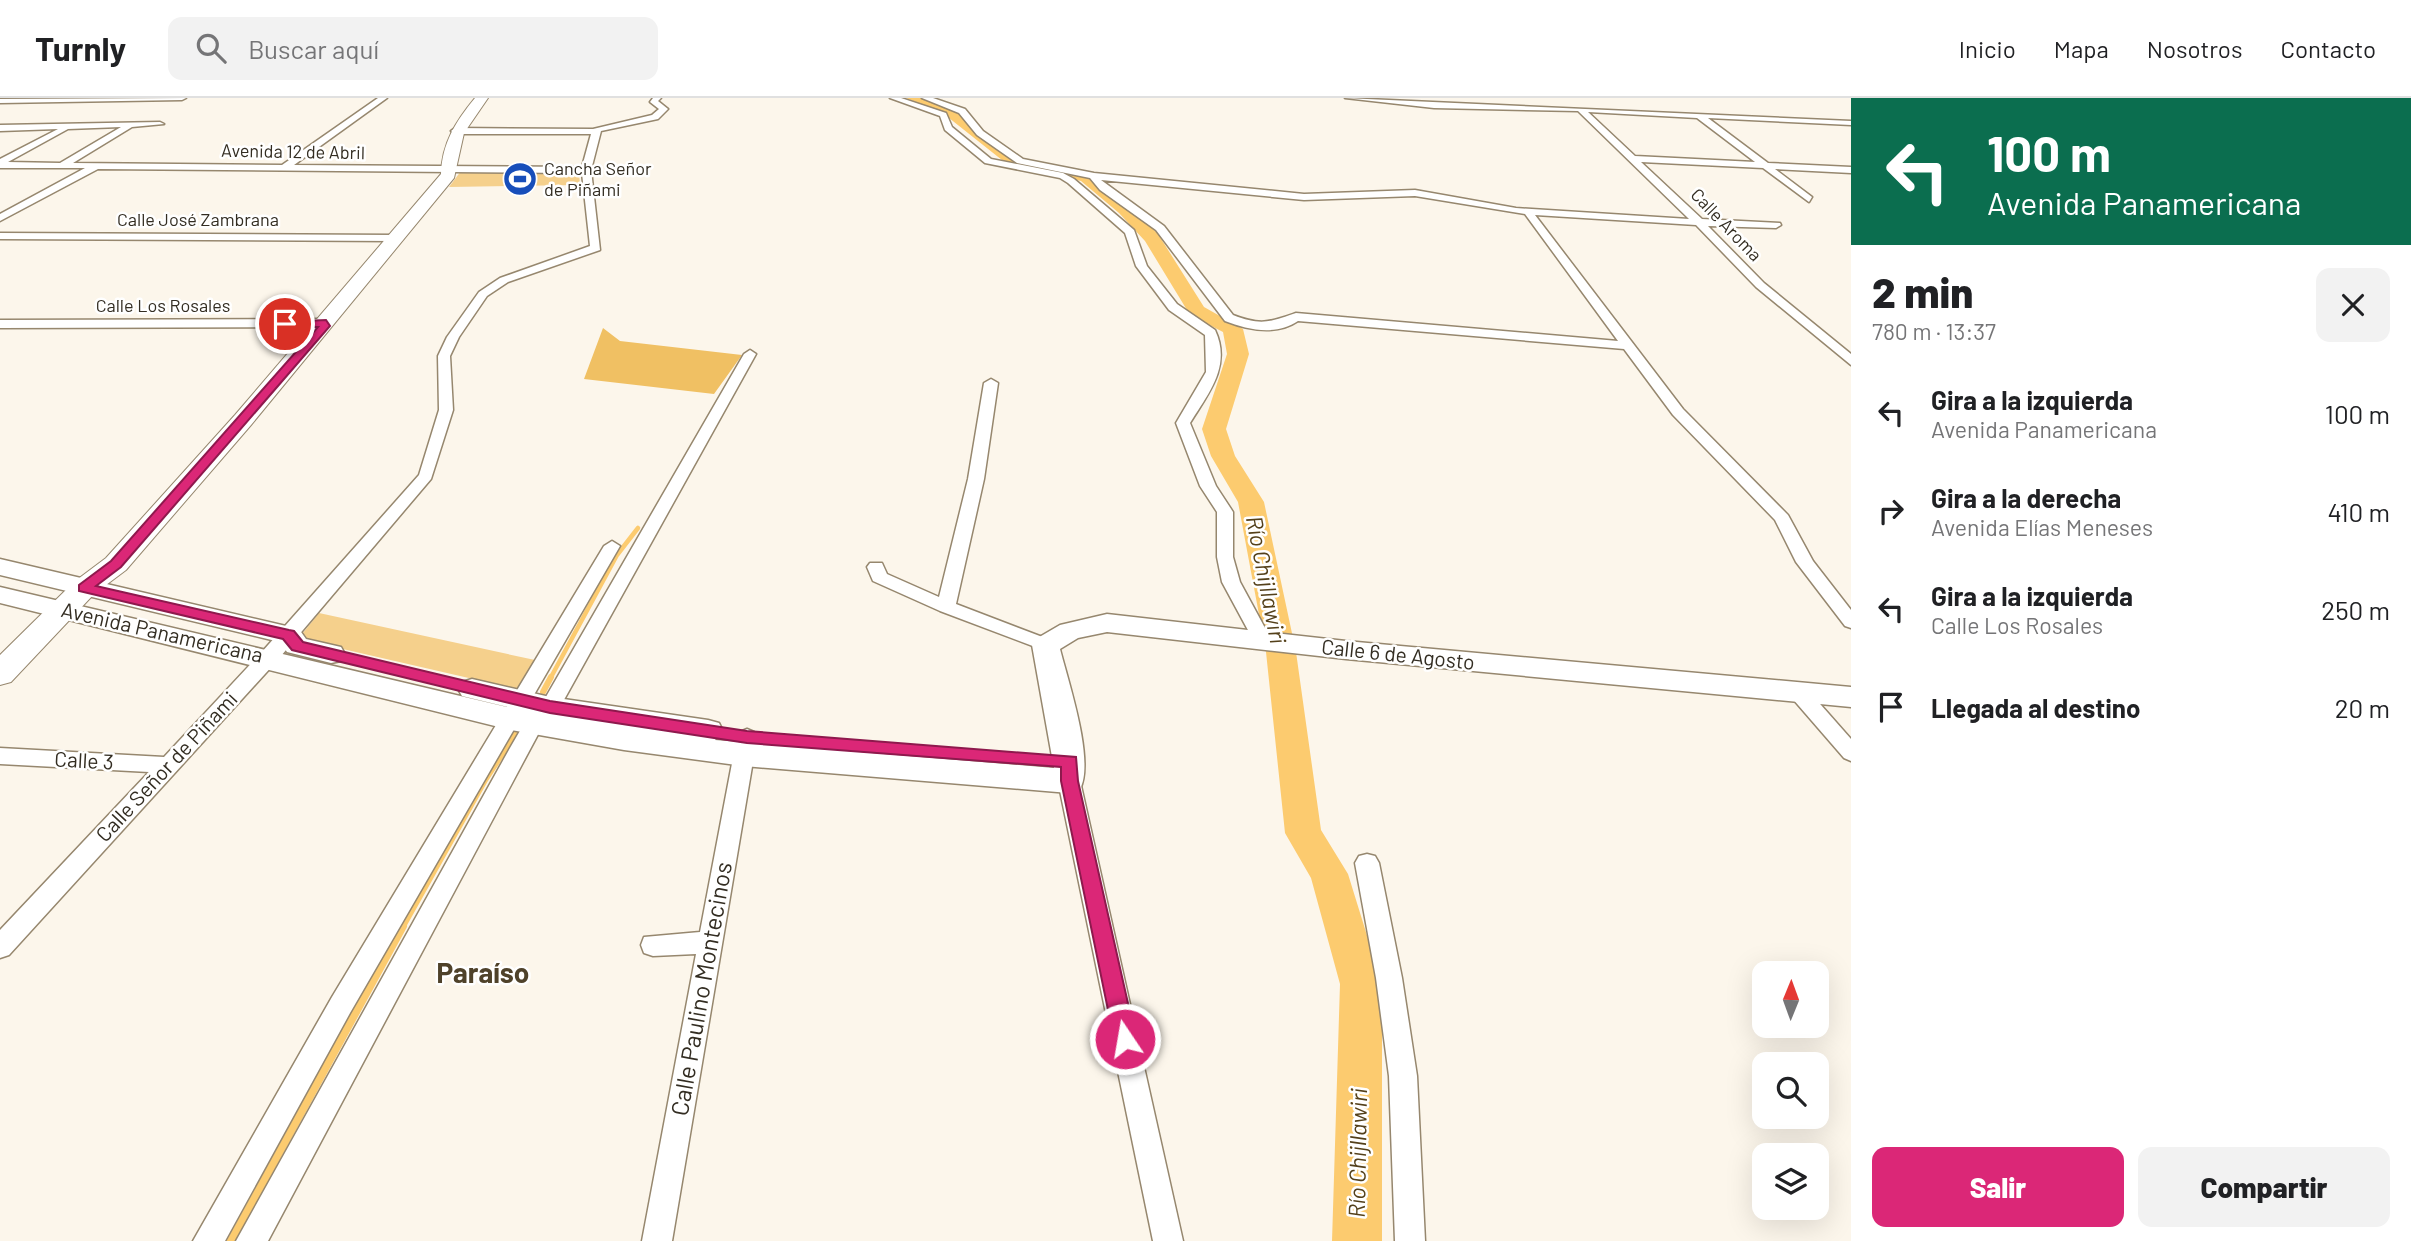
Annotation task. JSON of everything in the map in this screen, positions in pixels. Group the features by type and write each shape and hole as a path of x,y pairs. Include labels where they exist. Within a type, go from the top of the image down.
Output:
{"main road":[{"path":"0,674 84,588 97,565 319,323 449,175 455,131 482,98"},
{"name":"Avenida Panamericana","path":"0,567 289,635 298,646 530,712"},
{"name":"Avenida Panamericana","path":"0,595 268,657 530,712 746,746 1070,771"},
{"name":"Calle 6 de Agosto","path":"1046,645 1070,631 1107,623 1275,642 1851,697"},
{"path":"1046,645 1070,771"}],"street":[{"path":"0,101 179,98"},
{"path":"61,166 179,98"},
{"path":"283,167 383,98"},
{"path":"455,131 596,132 609,124 655,117 664,110 654,102 657,98"},
{"path":"894,98 943,115 948,128 988,161 1055,174 1071,181 1130,232 1142,266 1173,307 1212,333 1217,362 1211,380 1183,424 1208,486 1225,512 1225,557 1231,582 1275,642"},
{"path":"926,98 962,111 980,133 1020,161 1071,169 1093,176 1333,199 1388,193 1427,194 1458,197 1529,212 1776,225"},
{"path":"1349,98 1434,106 1580,109 1850,123"},
{"path":"99,110 121,99"},
{"path":"18,113 36,100"},
{"path":"0,113 24,101"},
{"name":"Calle Aroma","path":"1580,109 1635,159 1760,285 1851,360"},
{"path":"1699,115 1809,199"},
{"path":"0,164 89,116"},
{"path":"0,126 9,119"},
{"path":"0,126 160,124"},
{"name":"Calle Señor de Piñami","path":"0,947 11,922 167,765 289,635 426,476 446,410 444,356 453,337 483,294 504,280 596,248 586,170 596,132"},
{"path":"1635,159 1851,170"},
{"name":"Avenida 12 de Abril","path":"0,164 586,170"},
{"path":"0,218 95,167"},
{"path":"1093,176 1103,188 1160,228 1229,318 1242,324 1278,326 1296,317 1628,346"},
{"path":"1529,212 1531,219 1678,412 1782,518 1805,562 1851,622"},
{"name":"Calle José Zambrana","path":"0,236 391,238"},
{"name":"Calle Los Rosales","path":"0,324 319,323"},
{"path":"208,1241 334,1017 530,712 750,354"},
{"path":"946,607 976,479 991,383"},
{"path":"251,1241 530,712 612,546"},
{"path":"876,567 879,577 946,607 1046,645"},
{"path":"1799,692 1851,753"},
{"name":"Calle Paulino Montecinos","path":"657,1241 746,746"},
{"name":"Calle 3","path":"0,756 167,765"},
{"path":"1070,771 1168,1241"},
{"path":"1367,863 1389,978 1403,1076 1410,1241"},
{"path":"653,945 711,942"}],"shaded area":[{"path":"461,171 579,172 580,185 449,187"},
{"path":"603,328 620,341 742,355 714,394 584,379"},
{"path":"319,613 535,660 517,689 308,641 302,634"}],"waterway":[{"name":"Río Chijllawiri","path":"912,98 949,111 1012,161 1086,178 1125,210 1152,238 1197,311 1233,329 1238,354 1214,429 1223,456 1251,502 1281,652 1303,833 1329,874 1361,984 1357,1241"},
{"path":"550,679 617,555 638,528"},
{"path":"543,692 551,677"},
{"path":"402,928 485,780 518,730"},
{"path":"231,1241 403,926"}],"place":[{"name":"Cancha Señor de Piñami","path":"520,179"}],"district":[{"name":"Paraíso","path":"483,973"}],"route":[{"path":"285,324 326,323 116,564 84,588 289,635 298,646 550,707 747,737 1070,761 1069,781 1125,1039"}]}
